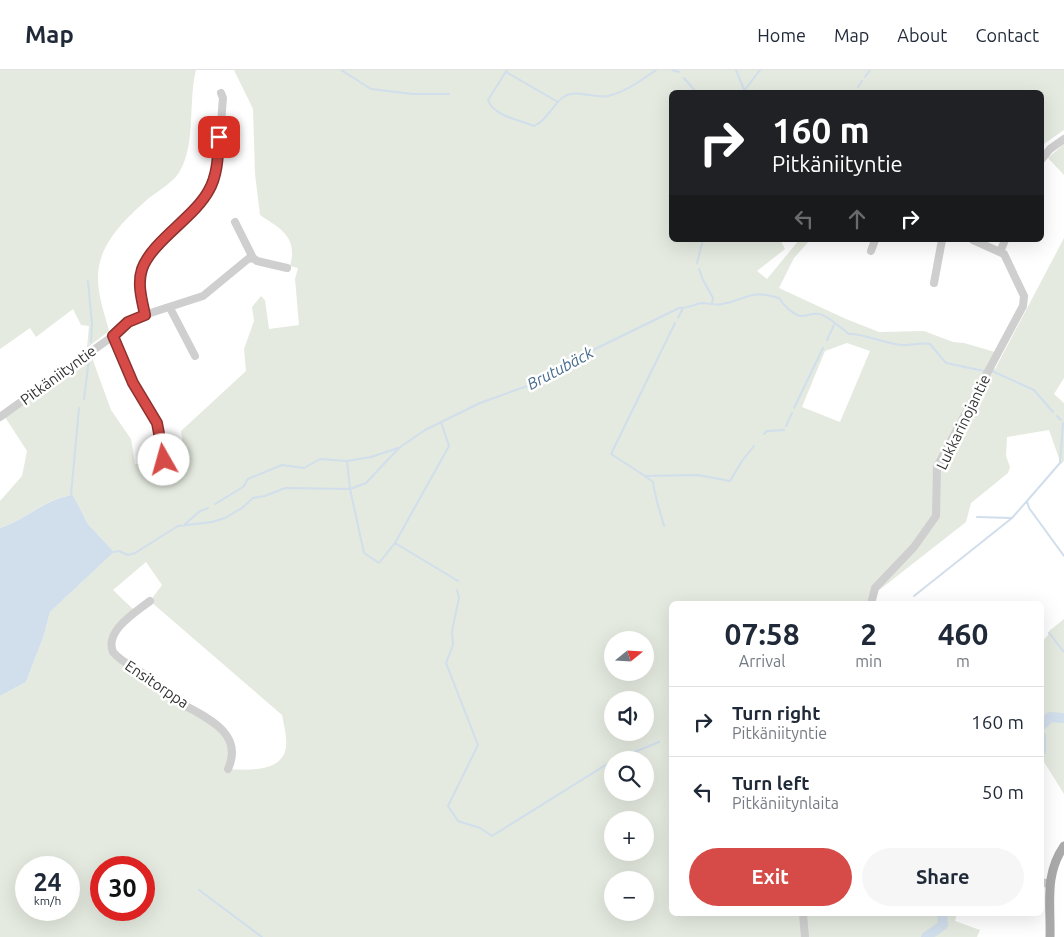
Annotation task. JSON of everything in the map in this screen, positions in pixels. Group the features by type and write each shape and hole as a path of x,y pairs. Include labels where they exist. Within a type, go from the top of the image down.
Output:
{"main road":[{"path":"1050,937 1045,883 1057,856 1064,846"}],"street":[{"path":"145,315 140,291 142,269 154,252 199,203 212,182 216,170 223,98 221,93"},
{"path":"1044,156 1050,149 1064,139"},
{"path":"235,222 253,258 257,261 286,268"},
{"path":"871,251 874,242"},
{"path":"934,283 942,242"},
{"path":"978,242 1000,252 1004,242"},
{"name":"Lukkarinojantie","path":"872,601 875,588 914,547 936,516 937,467 1024,302 1024,296 1006,259 1000,252"},
{"name":"Pitkäniityntie","path":"0,417 113,336 128,322 203,296 248,259 253,258"},
{"path":"170,308 195,356"},
{"path":"113,336 133,383 157,423 164,460"},
{"name":"Ensitorppa","path":"150,601 116,631 111,646 113,652 119,659 148,677 171,697 203,713 222,730 228,738 231,749 228,769"},
{"path":"803,916 804,937"}],"shaded area":[{"path":"0,70 196,70 192,95 190,135 185,160 174,178 131,215 107,244 99,267 98,285 109,331 87,348 89,326 81,325 73,309 36,337 30,328 0,349"},
{"path":"234,70 1064,70 1064,130 1044,144 1044,90 669,90 669,242 782,242 785,249 757,271 767,279 797,242 808,242 794,258 779,288 879,332 924,331 953,342 964,343 995,352 987,364 995,369 1064,238 1064,378 1054,394 1064,403 1064,461 1061,464 1049,430 1007,437 1006,456 1010,467 1008,473 971,503 966,522 878,591 869,601 669,601 669,916 956,916 955,921 980,930 977,937 0,937 0,696 26,682 44,635 50,612 114,552 88,524 73,495 62,497 44,505 19,520 0,528 0,501 22,476 27,451 5,417 91,355 111,410 131,439 135,464 161,462 184,453 181,431 246,371 244,349 254,321 252,307 261,296 265,300 269,329 299,325 295,279 298,268 290,266 292,248 290,241 281,230 260,215 255,174 253,109","holes":["847,343 870,351 840,422 802,407 825,351","146,562 162,585 150,601 282,715 286,747 278,762 263,768 228,769 228,738 203,713 164,692 111,650 120,627 136,612 113,590"]},
{"path":"1064,144 1064,175 1048,158"},
{"path":"1064,619 1064,794 1044,762 1044,640 1049,634 1049,631"}],"water":[{"path":"73,495 88,524 114,552 50,612 44,635 26,682 0,696 0,528 19,520 44,505"}],"waterway":[{"path":"341,70 371,89 413,94 449,94"},
{"path":"507,70 488,100 495,110 501,114 534,126 543,120 565,96 575,93 608,96 627,89 656,70"},
{"path":"672,70 679,72"},
{"path":"736,70 744,90"},
{"path":"745,90 760,70"},
{"path":"865,77 870,70"},
{"path":"506,72 558,102"},
{"path":"684,78 694,90"},
{"path":"858,87 862,81"},
{"path":"697,263 702,242"},
{"path":"699,269 713,298 712,303"},
{"path":"88,281 92,324 91,342"},
{"name":"Brutubäck","path":"114,552 119,551 128,555 135,553 178,526 212,522 225,518 242,508 253,498 265,496 285,488 350,489 366,483 399,448 425,430 480,403 544,380 587,353 679,308 705,303 720,305 749,296 769,295 779,298 796,315 822,315 849,334 861,335 895,344 930,344 946,363 984,371"},
{"path":"678,318 683,308"},
{"path":"675,323 611,454 645,476 698,475 730,481 754,446"},
{"path":"827,340 834,325"},
{"path":"794,408 823,348"},
{"path":"84,399 89,359"},
{"name":"Brutubäck","path":"992,371 1034,390 1053,412"},
{"path":"71,495 79,408"},
{"path":"786,426 792,413"},
{"name":"Brutubäck","path":"1057,416 1061,420"},
{"path":"441,422 449,446 395,543 458,581"},
{"name":"Brutubäck","path":"1063,423 1060,463 1027,501 1029,508 1064,556"},
{"path":"764,434 767,431 784,430"},
{"path":"215,504 243,487 248,479 282,465 304,468 320,459 347,461 371,457 398,448"},
{"path":"347,461 350,489 364,553 379,563 395,543"},
{"path":"645,476 653,482 664,526"},
{"path":"977,517 1012,518 1027,501"},
{"path":"185,524 200,511 208,508"},
{"path":"914,596 1012,518"},
{"path":"457,590 459,598 452,631 453,645 446,663 478,745 448,806 458,821 480,828 492,836 604,766"},
{"path":"1049,633 1064,652"},
{"path":"1044,723 1050,717 1064,718"},
{"path":"637,751 659,742"},
{"path":"199,890 262,937"},
{"path":"926,937 943,925 942,916"}],"route":[{"path":"164,460 157,423 133,383 113,336 128,322 145,315 140,291 142,269 147,260 209,190 216,170 219,137"}]}
